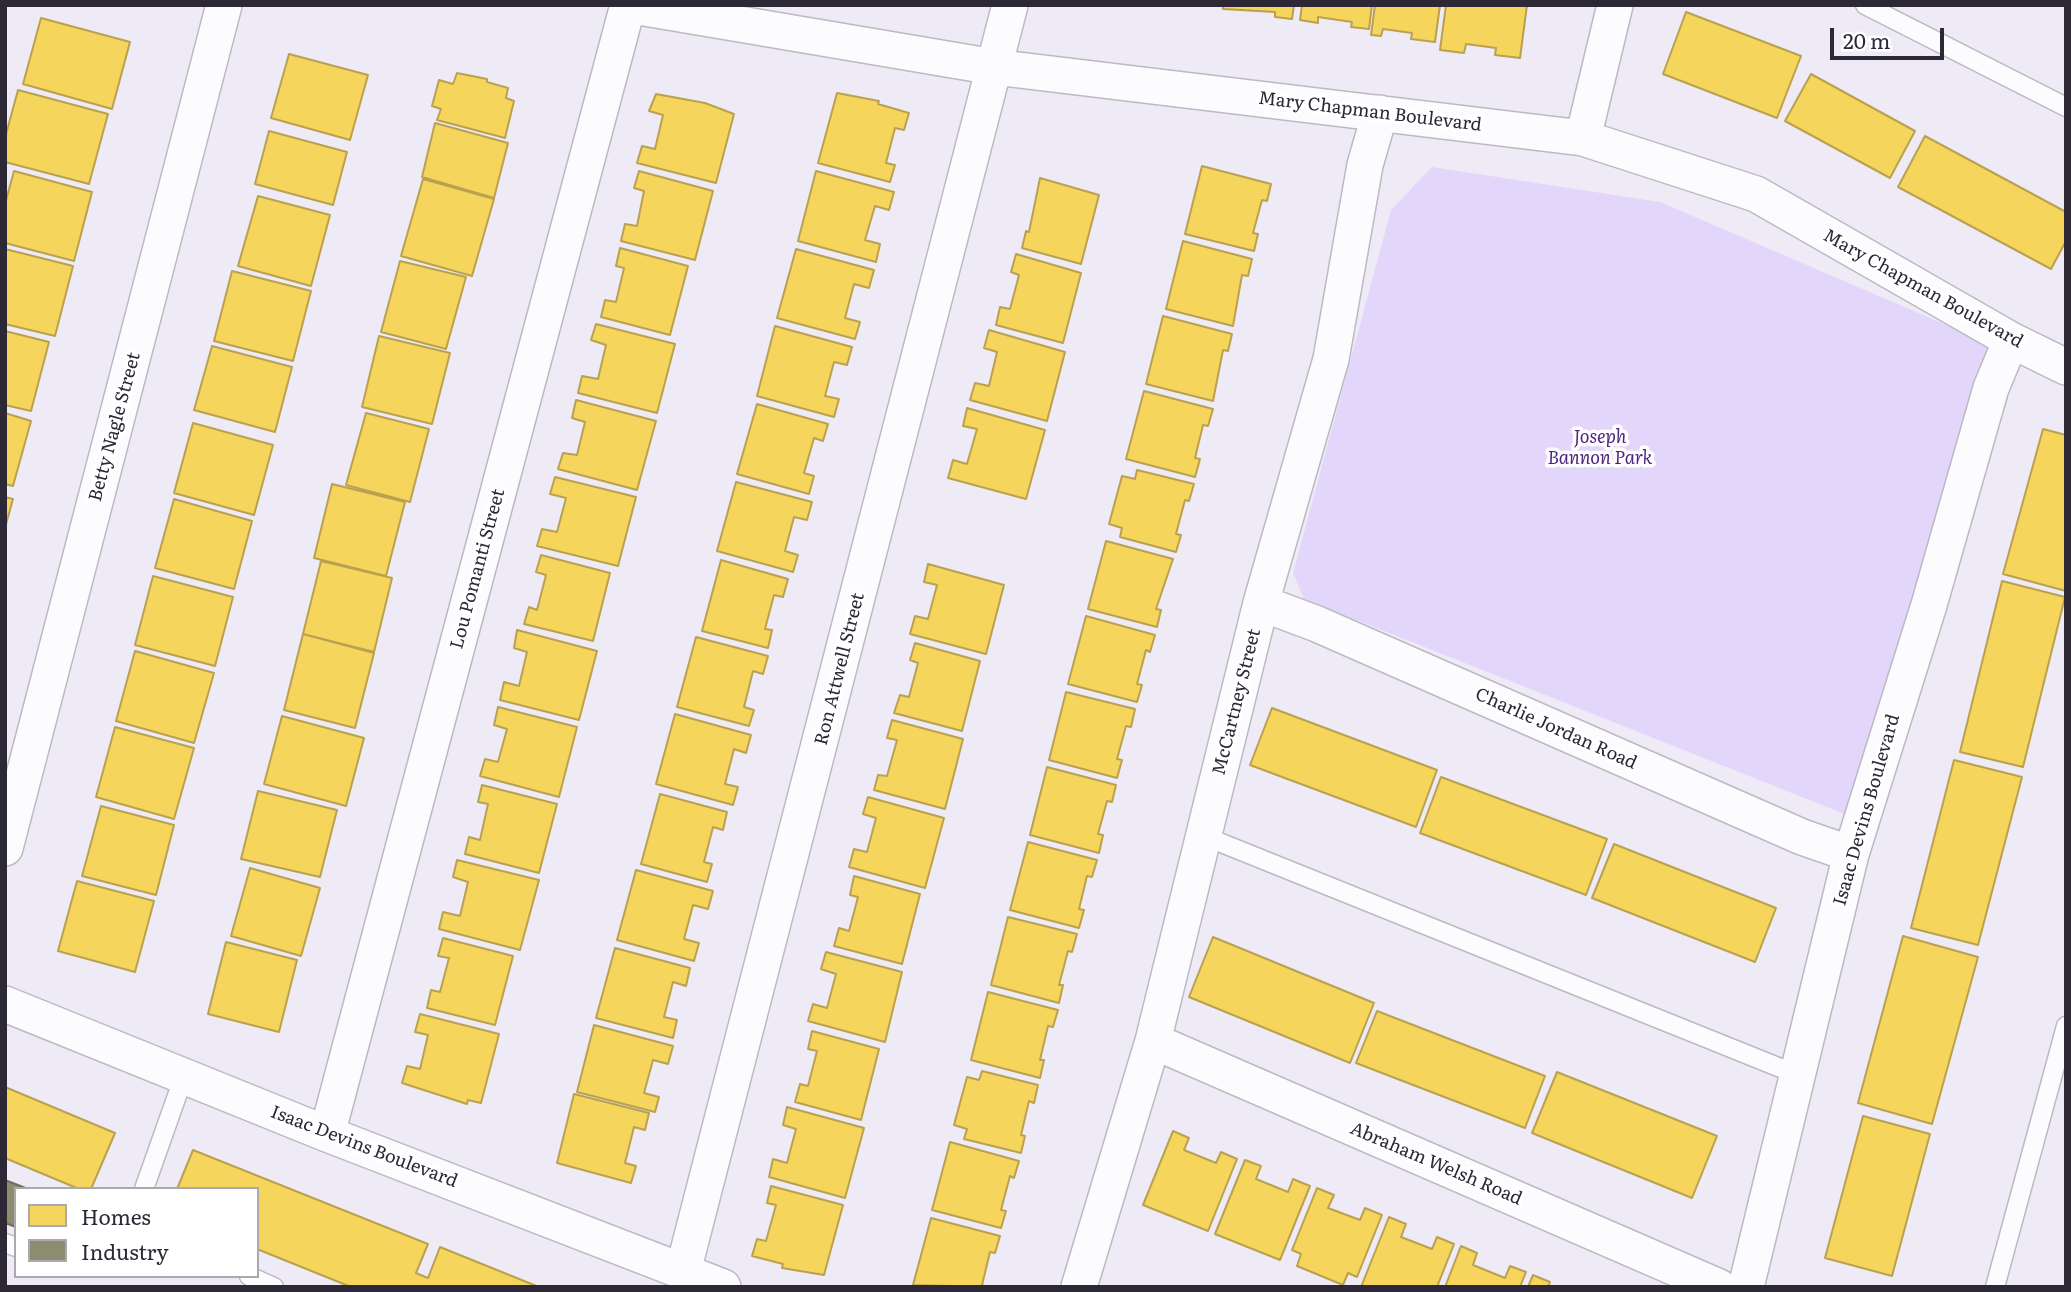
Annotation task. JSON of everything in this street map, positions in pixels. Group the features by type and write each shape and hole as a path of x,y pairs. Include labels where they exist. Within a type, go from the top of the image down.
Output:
{"street":[{"name":"Betty Nagle Street","path":"5,848 224,5"},
{"name":"Mary Chapman Boulevard","path":"628,5 994,67 1583,138 1756,194 2011,340 2066,367"},
{"name":"Lou Pomanti Street","path":"327,1134 628,5"},
{"name":"Ron Attwell Street","path":"682,1270 1010,5"},
{"path":"1583,138 1615,5"},
{"name":"McCartney Street","path":"1079,1287 1153,1041 1261,603 1331,359 1365,165 1380,113"},
{"name":"Isaac Devins Boulevard","path":"1746,1287 1851,854 1929,605 1991,388 2011,340"},
{"name":"Charlie Jordan Road","path":"1261,603 1317,624 1802,837 1851,854"},
{"name":"Isaac Devins Boulevard","path":"5,1004 327,1134 723,1287"},
{"name":"Abraham Welsh Road","path":"1153,1041 1719,1287"}],"lane":[{"path":"1865,5 2066,107"},
{"path":"1204,836 1798,1075"},
{"path":"1995,1287 2066,1026"},
{"path":"145,1187 184,1076"},
{"path":"254,1278 274,1287"}],"green space":[{"name":"Joseph Bannon Park","path":"1432,167 1660,202 1993,345 1857,819 1304,599 1293,573 1391,210"}],"building: Homes":[{"path":"1223,5 1294,5 1292,19 1275,17 1275,12 1223,9"},
{"path":"1302,5 1372,5 1369,29 1351,27 1352,22 1318,17 1318,23 1300,20"},
{"path":"1375,5 1440,5 1435,42 1411,39 1412,33 1383,29 1381,36 1371,35"},
{"path":"1446,5 1527,5 1520,58 1495,55 1496,48 1466,44 1464,53 1440,50"},
{"path":"1686,12 1801,56 1777,118 1663,74"},
{"path":"41,18 130,42 112,109 23,84"},
{"path":"289,54 368,75 350,140 271,118"},
{"path":"457,73 487,79 487,82 508,88 506,98 514,101 505,138 437,120 441,109 432,106 439,80 453,84"},
{"path":"1811,74 1915,131 1890,178 1785,121"},
{"path":"18,90 108,114 89,184 5,162 5,138"},
{"path":"837,93 879,101 878,104 909,113 904,130 895,128 886,163 895,165 890,182 818,163"},
{"path":"656,94 705,103 734,114 716,183 637,163 642,146 655,149 663,115 649,111"},
{"path":"435,123 508,143 494,198 422,177"},
{"path":"269,131 347,152 333,205 255,184"},
{"path":"1925,136 2066,212 2066,241 2051,269 1898,187"},
{"path":"1202,166 1271,184 1267,201 1262,200 1253,233 1258,234 1254,251 1185,234"},
{"path":"14,171 92,192 74,261 5,243 5,204"},
{"path":"639,171 713,191 695,260 621,241 625,224 637,226 644,191 634,188"},
{"path":"816,171 894,192 889,210 875,206 865,240 880,244 876,262 798,241"},
{"path":"1040,178 1099,195 1081,264 1022,248 1026,231 1029,232"},
{"path":"423,179 494,199 472,276 401,256"},
{"path":"258,196 330,215 311,286 238,266"},
{"path":"1183,241 1252,259 1248,276 1242,275 1233,326 1166,309"},
{"path":"620,248 688,266 670,335 601,317 605,300 616,302 624,268 616,266"},
{"path":"5,249 73,266 55,336 5,324"},
{"path":"796,249 874,270 869,288 854,284 845,318 860,322 855,339 777,318"},
{"path":"1016,254 1081,273 1063,343 996,325 1000,307 1010,309 1019,275 1011,272"},
{"path":"400,261 466,277 446,349 381,332"},
{"path":"232,271 311,291 293,361 214,341"},
{"path":"1163,316 1232,334 1228,351 1223,350 1213,401 1146,384"},
{"path":"596,324 675,344 657,413 578,393 582,376 598,379 606,345 591,340"},
{"path":"775,326 852,347 847,365 834,362 825,396 839,399 834,417 757,396"},
{"path":"989,330 1065,352 1047,421 970,400 975,383 989,386 997,352 984,348"},
{"path":"5,331 49,342 31,411 5,405"},
{"path":"379,336 450,353 432,424 362,407"},
{"path":"212,346 292,367 275,432 194,410"},
{"path":"1144,391 1213,409 1208,426 1203,425 1195,458 1200,459 1195,477 1126,459"},
{"path":"576,400 656,421 637,490 558,469 563,453 577,455 585,422 572,418"},
{"path":"757,404 828,424 823,441 814,438 804,473 814,476 809,494 737,474"},
{"path":"967,408 1045,430 1026,499 948,478 953,460 967,464 977,429 963,426"},
{"path":"5,413 31,421 13,486 5,484"},
{"path":"366,413 429,429 410,502 346,485"},
{"path":"193,423 273,445 254,515 174,493"},
{"path":"2043,429 2066,435 2066,591 2003,574"},
{"path":"1137,470 1194,484 1189,501 1185,500 1176,534 1181,535 1176,552 1120,537 1122,528 1109,524 1122,476 1135,479"},
{"path":"555,477 636,497 618,566 537,546 542,529 557,532 566,498 550,494"},
{"path":"736,482 812,502 807,520 794,517 785,551 798,555 793,572 717,551"},
{"path":"332,484 405,502 386,576 314,558"},
{"path":"5,497 13,499 5,528"},
{"path":"174,499 252,521 234,589 155,568"},
{"path":"1106,541 1173,559 1156,609 1161,610 1157,627 1088,609"},
{"path":"541,555 610,573 593,641 524,624 529,607 537,610 546,575 536,572"},
{"path":"721,560 788,579 783,597 774,595 765,629 772,630 768,648 702,631"},
{"path":"321,561 392,578 374,652 303,634"},
{"path":"928,564 1004,585 986,654 910,634 915,616 928,619 937,585 924,582"},
{"path":"153,576 233,597 215,666 135,645"},
{"path":"2002,581 2065,597 2023,767 1960,752"},
{"path":"1086,616 1155,635 1150,652 1146,650 1137,684 1142,685 1137,702 1068,684"},
{"path":"517,630 597,651 579,720 500,700 504,682 519,686 527,652 514,648"},
{"path":"303,634 374,653 355,728 284,710"},
{"path":"696,637 768,656 763,674 753,671 744,707 754,710 749,726 677,707"},
{"path":"915,643 980,661 962,731 894,713 900,695 909,697 918,663 910,660"},
{"path":"135,651 214,673 194,743 116,721"},
{"path":"1066,692 1135,709 1131,727 1126,726 1117,759 1122,760 1117,778 1049,760"},
{"path":"498,707 577,727 559,797 480,776 485,759 498,762 507,729 494,725"},
{"path":"1272,708 1437,770 1416,827 1250,765"},
{"path":"675,714 751,735 746,753 734,749 725,784 738,787 733,805 656,784"},
{"path":"282,716 364,738 346,806 264,784"},
{"path":"892,720 963,739 945,809 874,790 878,775 887,776 897,740 887,738"},
{"path":"115,727 194,748 174,819 96,797"},
{"path":"1954,760 2022,777 1978,945 1911,928"},
{"path":"1047,767 1116,785 1112,802 1107,801 1098,834 1103,835 1099,853 1030,835"},
{"path":"1441,777 1607,839 1586,895 1420,833"},
{"path":"482,785 557,804 539,873 465,854 469,837 480,840 488,804 478,802"},
{"path":"258,791 337,810 320,877 241,859"},
{"path":"660,794 727,812 723,830 713,827 704,862 712,864 707,882 641,864"},
{"path":"868,797 944,818 925,888 849,867 854,849 867,852 876,818 863,814"},
{"path":"101,806 174,825 156,895 82,876"},
{"path":"1028,842 1097,860 1092,877 1087,876 1079,909 1084,910 1079,928 1010,910"},
{"path":"1614,844 1776,908 1755,962 1592,898"},
{"path":"457,860 539,880 520,950 439,929 443,912 460,916 468,882 453,877"},
{"path":"250,868 320,888 301,956 231,936"},
{"path":"636,870 713,891 708,909 693,905 684,939 699,943 694,961 617,940"},
{"path":"854,876 920,894 902,964 834,946 839,928 849,931 858,897 850,895"},
{"path":"77,881 154,901 135,972 58,951"},
{"path":"1008,917 1077,934 1072,952 1068,951 1059,985 1063,985 1059,1003 991,985"},
{"path":"1903,936 1978,957 1932,1124 1858,1103"},
{"path":"1213,937 1374,1003 1350,1063 1189,997"},
{"path":"443,938 513,956 495,1025 427,1008 431,990 440,992 449,958 438,956"},
{"path":"226,942 297,960 279,1032 208,1014"},
{"path":"615,948 690,968 686,986 673,982 664,1017 677,1020 673,1038 596,1018"},
{"path":"826,952 902,972 885,1042 808,1021 813,1004 827,1008 836,974 821,969"},
{"path":"988,992 1058,1010 1053,1027 1048,1026 1040,1060 1044,1060 1040,1078 971,1060"},
{"path":"1377,1011 1545,1076 1525,1128 1356,1063"},
{"path":"420,1014 499,1034 481,1103 468,1100 467,1104 402,1083 407,1066 420,1069 428,1035 415,1032"},
{"path":"594,1025 673,1046 668,1064 653,1060 644,1093 659,1097 655,1112 577,1092"},
{"path":"812,1031 879,1049 861,1120 795,1102 800,1084 808,1086 817,1051 808,1049"},
{"path":"982,1071 1038,1085 1034,1103 1029,1101 1021,1135 1025,1136 1021,1153 964,1139 967,1129 954,1125 967,1077 979,1080"},
{"path":"1557,1072 1717,1136 1692,1198 1532,1133"},
{"path":"5,1087 115,1133 92,1187 74,1187 5,1158"},
{"path":"574,1094 649,1113 645,1130 634,1127 625,1163 636,1166 631,1183 557,1163"},
{"path":"787,1107 864,1128 845,1198 769,1177 773,1159 787,1163 796,1129 783,1125"},
{"path":"1863,1116 1930,1134 1892,1276 1825,1258"},
{"path":"1173,1131 1189,1138 1184,1150 1216,1163 1221,1152 1237,1159 1208,1231 1143,1205"},
{"path":"950,1142 1019,1161 1014,1178 1010,1176 1001,1210 1006,1211 1001,1228 932,1210"},
{"path":"193,1150 428,1244 416,1273 428,1278 440,1247 539,1287 351,1287 259,1250 259,1187 178,1187"},
{"path":"1245,1160 1261,1166 1256,1179 1288,1192 1293,1179 1310,1186 1280,1260 1215,1234"},
{"path":"771,1186 843,1205 824,1275 782,1268 783,1264 752,1256 757,1239 766,1241 776,1205 767,1203"},
{"path":"1317,1188 1334,1195 1328,1208 1360,1220 1365,1208 1382,1215 1357,1277 1348,1273 1343,1285 1297,1266 1301,1254 1292,1250"},
{"path":"1389,1217 1406,1224 1401,1237 1432,1249 1437,1237 1454,1244 1437,1287 1361,1287"},
{"path":"931,1218 1000,1236 995,1253 990,1252 982,1285 987,1287 913,1285"},
{"path":"1461,1246 1477,1253 1473,1265 1505,1278 1510,1266 1526,1272 1520,1287 1445,1287"},
{"path":"1533,1275 1550,1282 1548,1287 1528,1287"}],"building: Industry":[{"path":"5,1180 23,1187 14,1187 14,1226 5,1223"}]}
